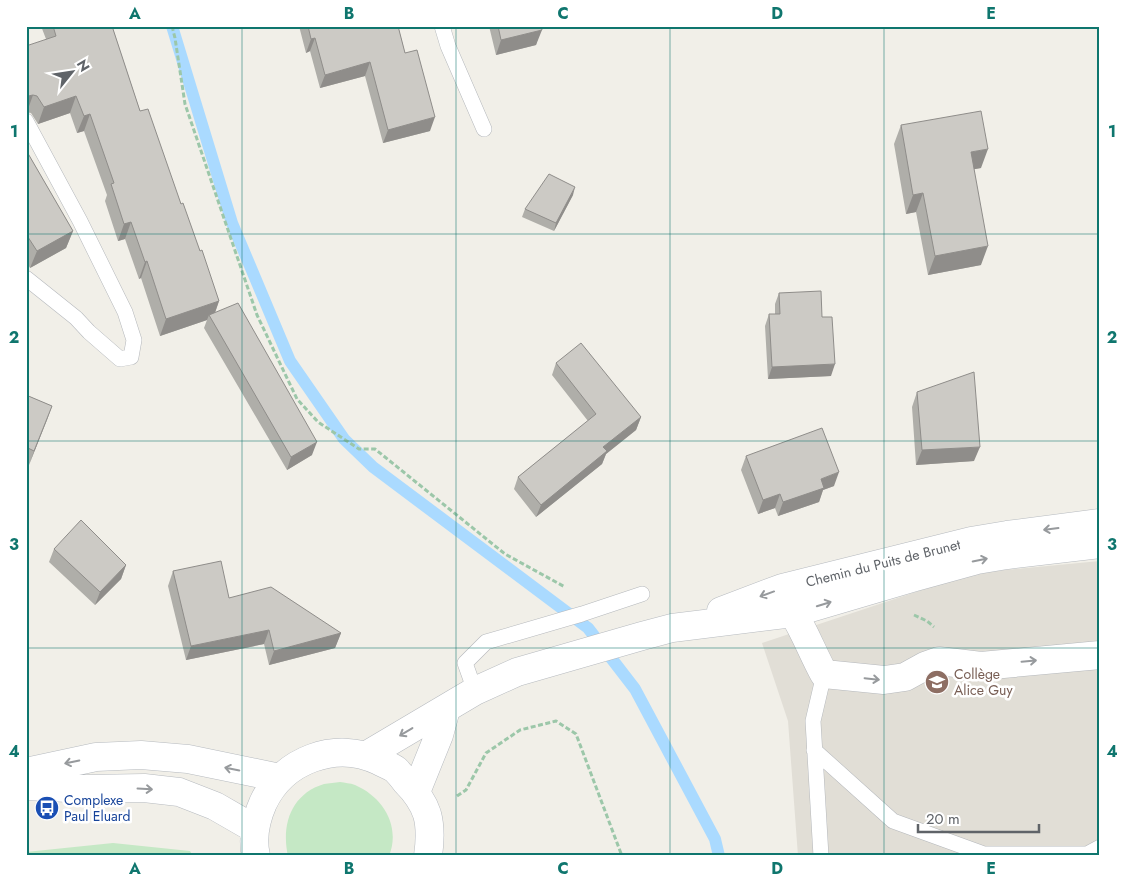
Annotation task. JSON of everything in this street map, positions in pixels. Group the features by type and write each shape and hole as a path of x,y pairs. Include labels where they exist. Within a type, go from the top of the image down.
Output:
{"street":[{"name":"Chemin du Puits de Brunet","path":"367,756 475,691 517,672 672,628 782,588 971,541 1100,523"},
{"name":"Chemin du Puits de Brunet","path":"672,628 793,613 977,560 1100,544"},
{"path":"793,613 824,674 884,680 905,677 939,661 981,666 1100,656"},
{"path":"421,803 446,709"},
{"path":"256,842 260,810 268,793 280,778 299,764 321,755 344,752 367,756 395,769 421,803 430,838 428,856"},
{"path":"26,772 96,757 141,755 188,759 280,778"},
{"path":"26,786 89,789 144,788 179,792 214,806 256,842"}],"lane":[{"path":"442,26 448,46 484,129"},
{"path":"26,121 80,221 125,312 134,340 131,357 120,359 88,332 76,318 26,278"},
{"path":"475,691 464,663 486,642 642,594"},
{"path":"821,856 813,721 824,674"},
{"path":"814,750 893,821 984,854 1087,854 1100,847"}],"path":[{"path":"172,26 176,38 185,104 256,315 297,399 318,422 359,449 375,449 505,554 562,586"},
{"path":"910,614 927,621 938,630"},
{"path":"421,803 466,790 486,753 520,730 556,721 576,734 622,856"}],"shaded area":[{"name":"Collège Alice Guy","path":"1100,561 1100,856 798,856 788,721 762,643 973,573"}],"green space":[{"path":"340,782 353,784 365,790 374,797 387,814 393,834 389,856 288,856 286,833 291,812 296,803 303,795 313,789 324,784"},
{"path":"113,843 190,851 193,856 26,856 26,852"}],"building":[{"path":"53,26 112,26 140,111 148,109 181,204 183,203 200,251 202,250 219,301 166,319 147,261 145,262 131,222 124,224 111,184 114,183 90,114 84,116 76,96 44,107 37,96 26,97 26,46 56,36"},
{"path":"308,26 398,26 405,53 417,50 435,117 388,130 370,62 325,75 315,38 311,39"},
{"path":"498,26 541,26 542,30 501,40"},
{"path":"981,111 988,149 971,152 988,246 935,256 923,193 913,195 901,125"},
{"path":"26,150 73,231 37,251 26,234"},
{"path":"549,174 575,187 556,223 525,209"},
{"path":"821,291 822,317 832,317 835,364 772,367 769,314 780,314 779,293"},
{"path":"238,303 317,442 291,457 209,315"},
{"path":"581,343 641,417 603,447 607,451 541,505 518,477 596,414 556,363"},
{"path":"974,372 980,447 922,450 917,392"},
{"path":"26,395 52,406 34,451 26,447"},
{"path":"822,428 839,472 821,479 824,488 783,502 780,494 763,500 746,456"},
{"path":"81,520 126,565 100,592 54,549"},
{"path":"221,561 229,598 271,587 341,633 274,651 269,630 191,646 173,571"}],"waterway":[{"path":"172,26 232,223 290,361 344,439 373,467 588,628 635,689 715,839 719,856"}],"place":[{"name":"Collège Alice Guy","path":"937,682"},
{"name":"Complexe Paul Eluard","path":"47,808"}]}
